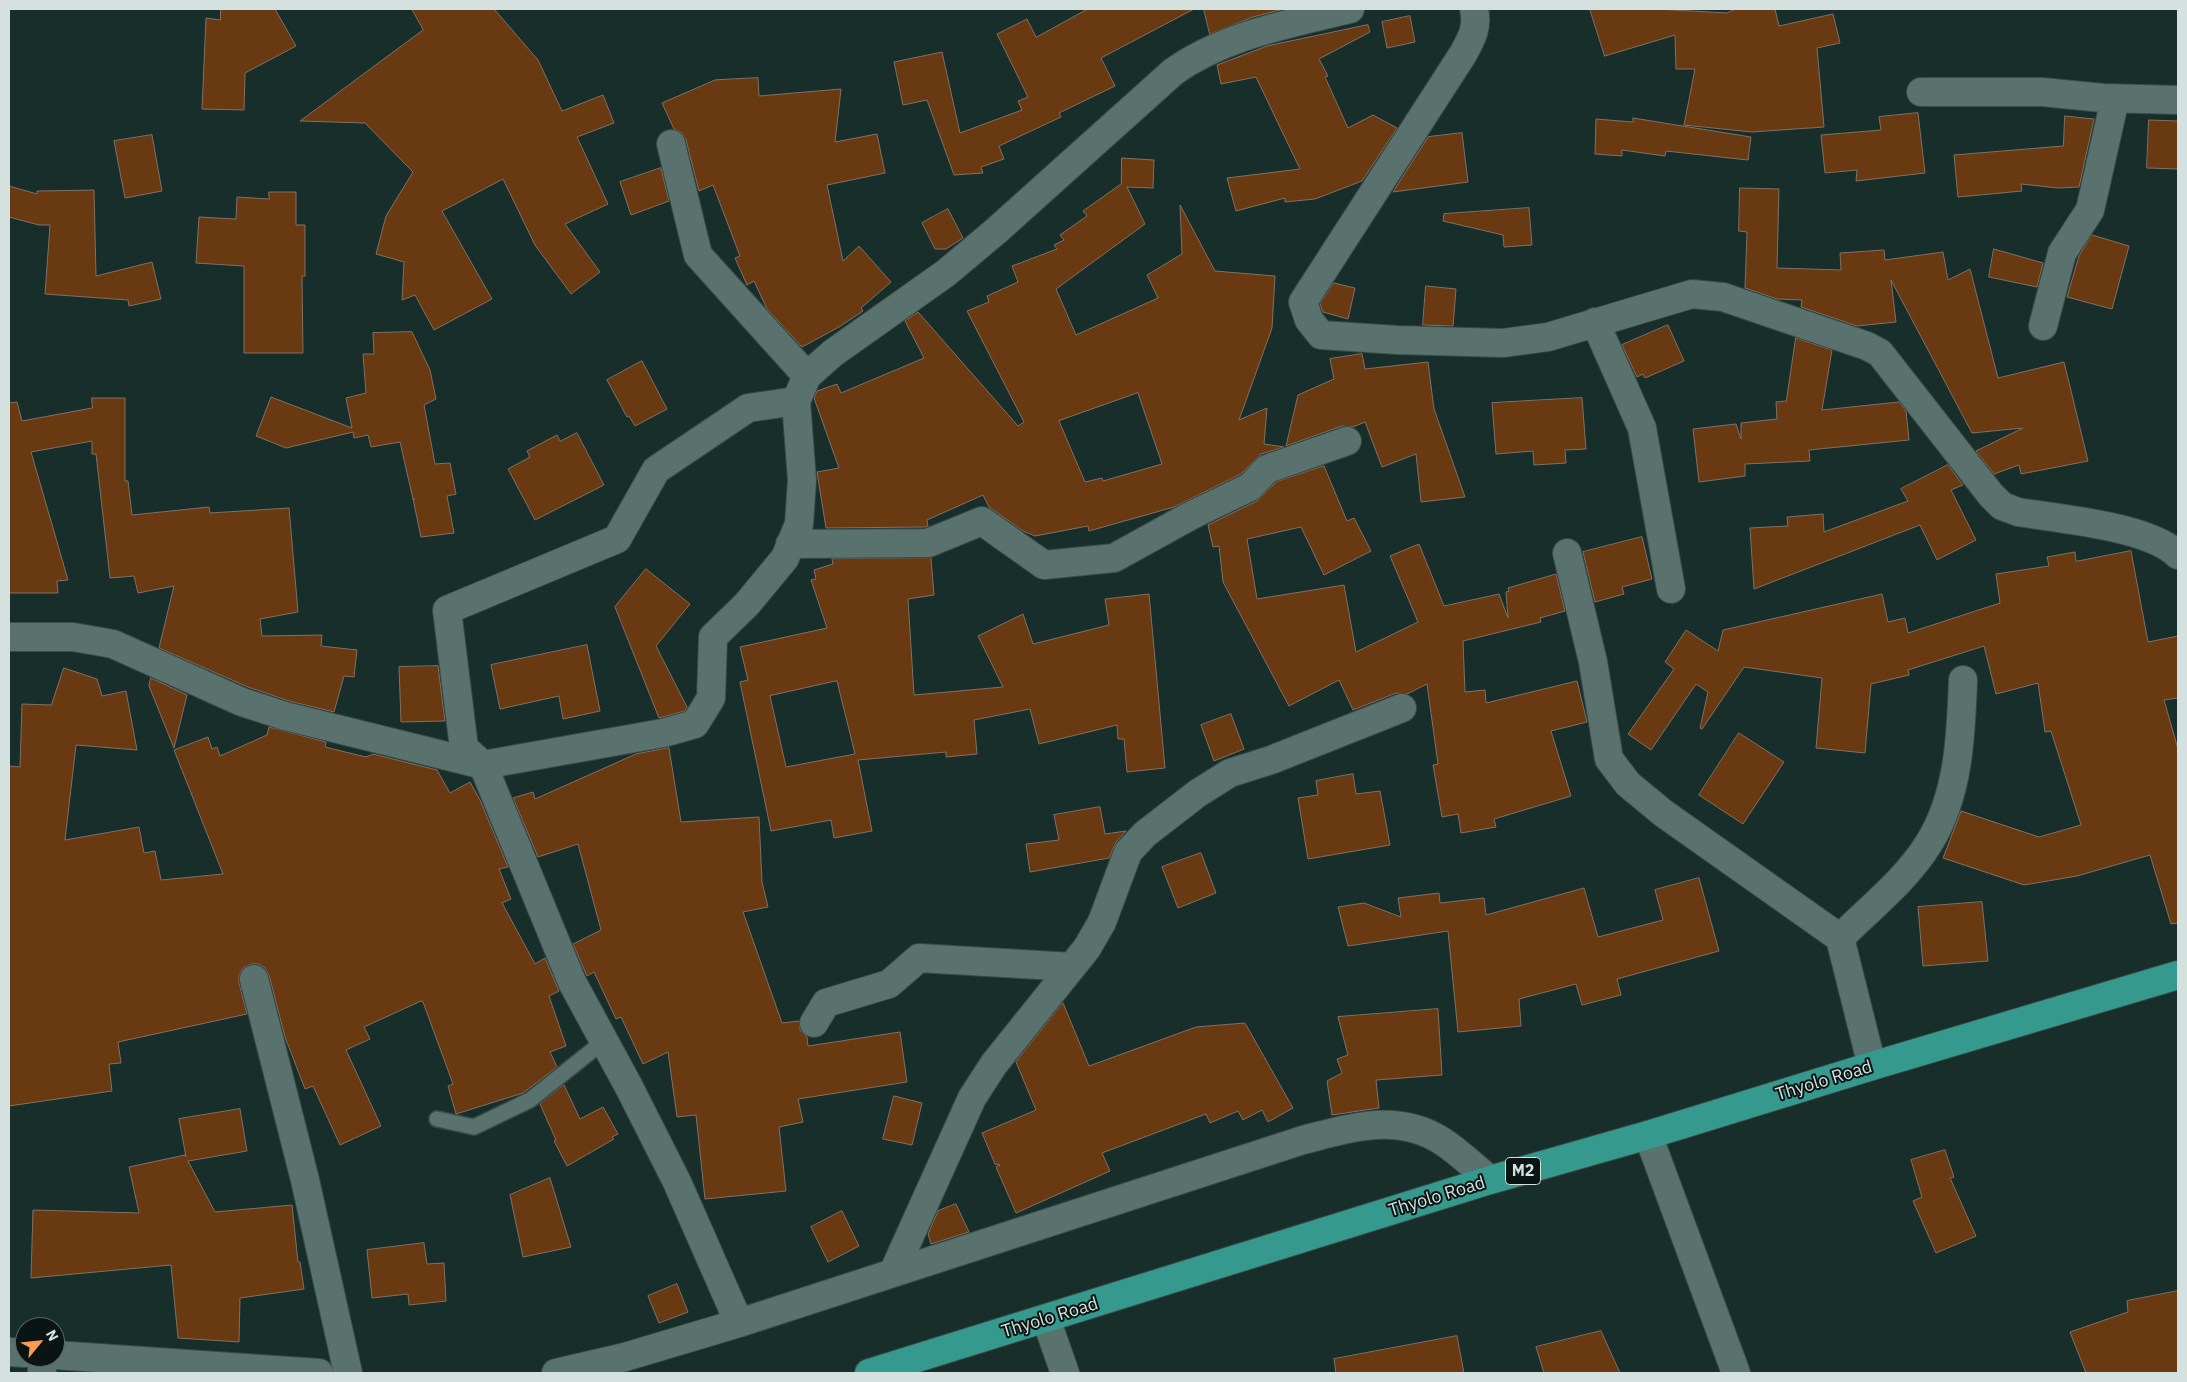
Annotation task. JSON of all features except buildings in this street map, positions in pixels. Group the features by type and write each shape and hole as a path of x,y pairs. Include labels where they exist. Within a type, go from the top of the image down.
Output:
{"highway":[{"name":"Thyolo Road","path":"869,1373 1046,1320 1490,1180 1648,1135 2178,975"}],"street":[{"path":"9,637 73,637 113,644 242,702 285,716 483,766 663,733 694,724 711,698 713,637 747,604 785,558 799,524 802,480 796,401 808,376 833,353 946,273 996,231 1173,72 1190,60 1244,35 1350,9"},
{"path":"1474,9 1476,21 1474,35 1463,54 1303,302 1309,320 1321,335 1397,340 1503,343 1548,337 1692,294 1723,297 1867,346 1880,353 1991,495 2002,506 2018,512 2133,531 2171,548 2178,555"},
{"path":"1921,92 2042,92 2115,99 2178,100"},
{"path":"2043,326 2062,253 2090,210 2115,99"},
{"path":"671,144 698,255 808,376"},
{"path":"1595,322 1642,428 1671,589"},
{"path":"738,1323 677,1182 572,982 483,766 464,748 447,610 617,538 656,470 748,408 796,401"},
{"path":"790,544 928,542 982,521 1044,565 1114,558 1190,516 1250,487 1267,468 1347,441"},
{"path":"1568,553 1593,662 1609,759 1628,784 1663,813 1840,938 1872,1066"},
{"path":"1840,938 1903,875 1929,843 1949,803 1961,737 1963,680"},
{"path":"893,1273 972,1098 994,1064 1087,948 1102,922 1128,852 1145,834 1198,793 1230,773 1271,760 1402,708"},
{"path":"814,1023 826,1003 889,984 919,958 1072,967"},
{"path":"254,979 305,1180 348,1373"},
{"path":"556,1373 625,1357 738,1323 1304,1140 1363,1125 1405,1125 1441,1140 1490,1180"},
{"path":"1648,1135 1736,1373"},
{"path":"1046,1320 1065,1373"},
{"path":"65,1356 319,1373"}],"lane":[{"path":"437,1119 474,1127 530,1100 604,1040"}]}
